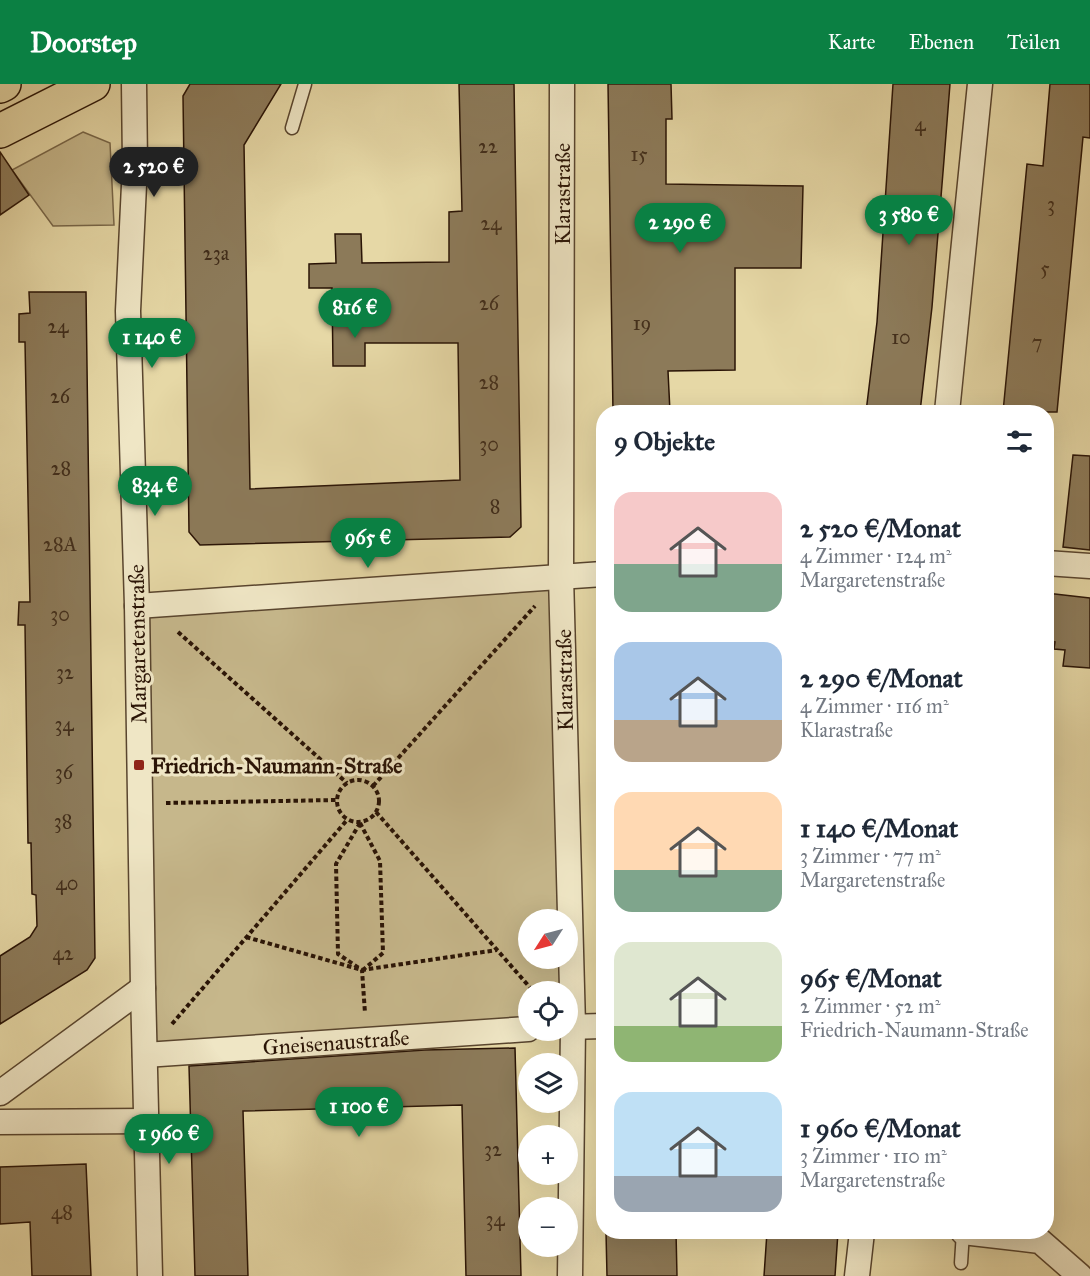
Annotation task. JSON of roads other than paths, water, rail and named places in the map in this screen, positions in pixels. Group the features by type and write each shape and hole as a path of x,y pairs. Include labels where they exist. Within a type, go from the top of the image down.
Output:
{"main road":[{"path":"0,130 93,84"}],"street":[{"name":"Margaretenstraße","path":"134,84 135,164 128,311 150,1276"},
{"name":"Klarastraße","path":"562,84 561,576 569,981"},
{"path":"948,405 980,84"},
{"path":"1054,564 1090,566"},
{"path":"136,606 596,574"},
{"path":"0,1093 143,988"},
{"path":"578,1027 596,1026"},
{"name":"Gneisenaustraße","path":"145,1055 518,1030"},
{"name":"Klarastraße","path":"570,1041 570,1276"},
{"path":"0,1122 147,1121"},
{"path":"857,1276 861,1239"},
{"path":"1023,1239 1040,1241 1080,1276"}],"lane":[{"path":"292,128 305,84"},
{"path":"961,1263 963,1239"}],"place":[{"name":"Friedrich-Naumann-Straße","path":"139,765"}]}
